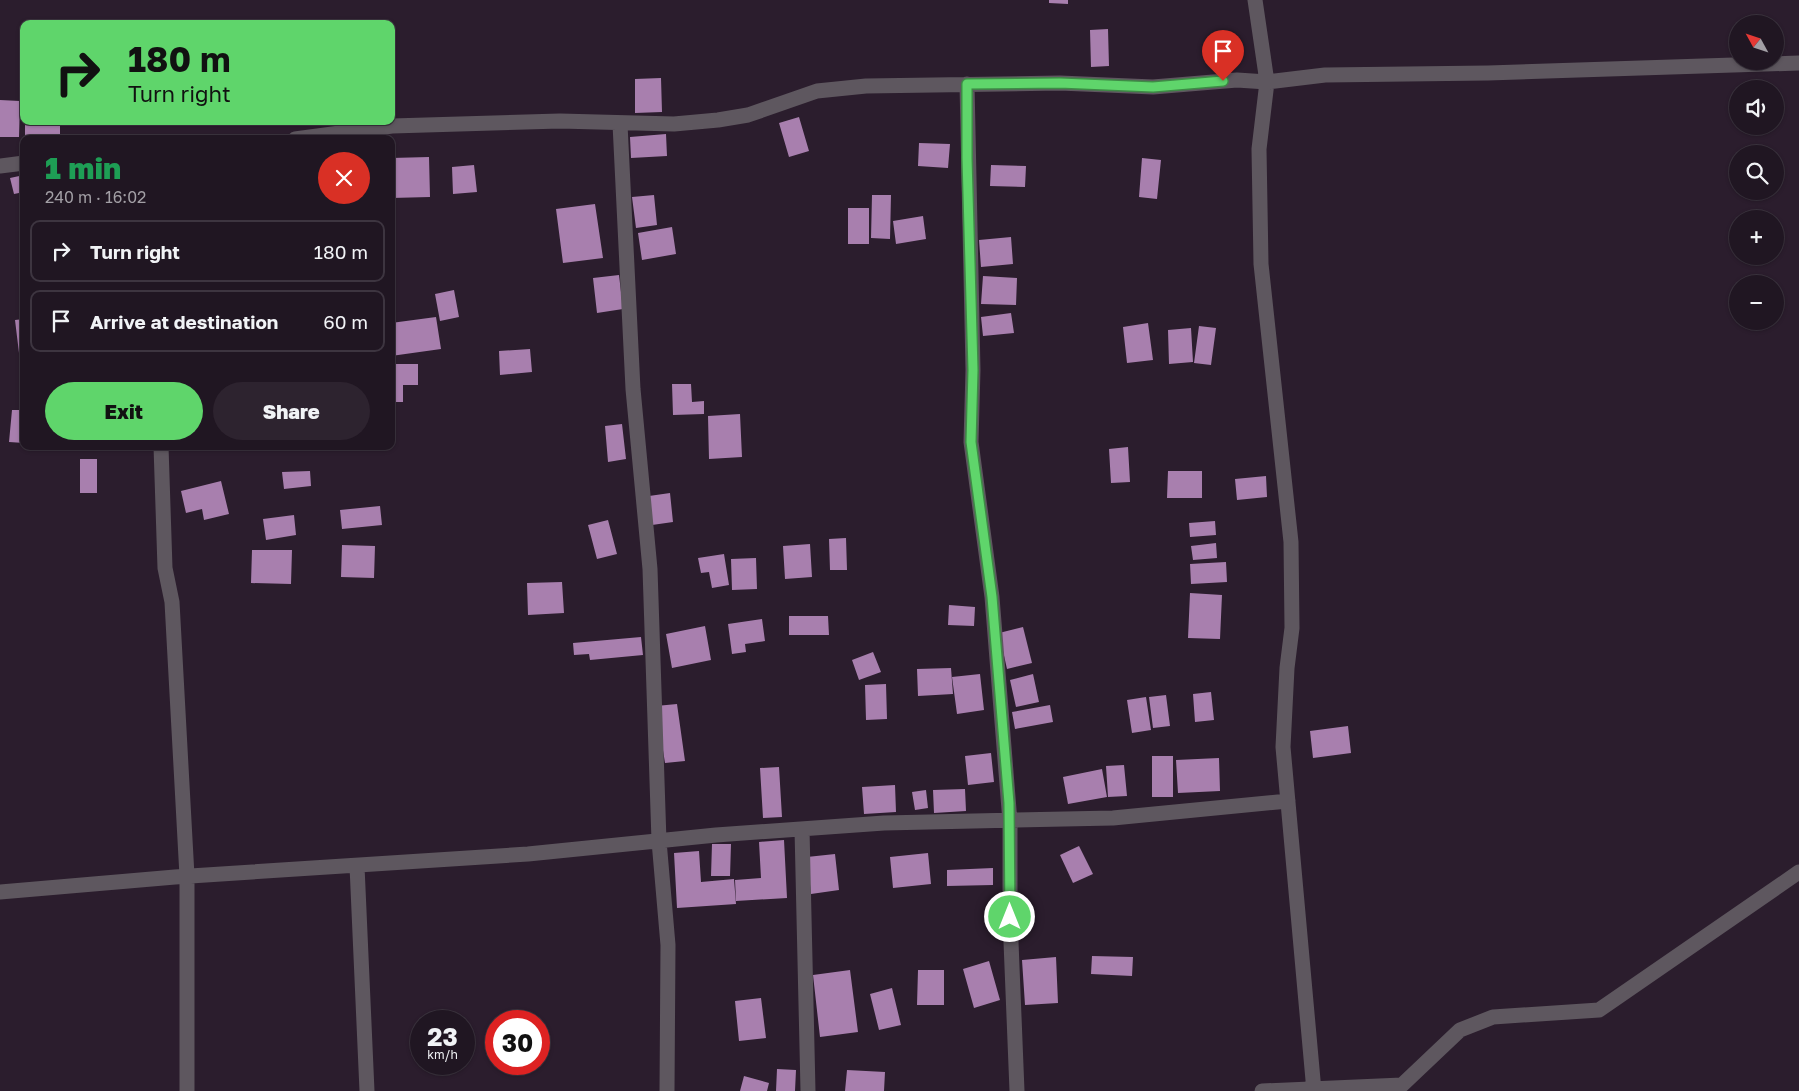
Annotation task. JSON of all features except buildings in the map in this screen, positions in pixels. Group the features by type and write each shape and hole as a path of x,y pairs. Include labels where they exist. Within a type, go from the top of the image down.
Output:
{"street":[{"path":"1255,0 1267,82 1259,149 1261,264 1291,542 1292,628 1286,668 1283,747 1314,1090"},
{"path":"325,135 392,126 560,121 674,124 748,115 817,91 866,86 1060,83 1153,87 1237,80 1267,82 1325,75 1488,73 1799,63"},
{"path":"967,84 967,158 973,370 971,442 992,597 1010,822 1010,917 1017,1091"},
{"path":"620,124 634,388 650,570 659,841 668,945 667,1091"},
{"path":"0,166 20,164"},
{"path":"161,450 165,568 172,602 187,876 187,1091"},
{"path":"0,892 187,876 528,854 659,841 884,823 1010,822 1113,818 1288,800"},
{"path":"802,829 808,1091"},
{"path":"357,866 367,1091"},
{"path":"1262,1091 1402,1085 1460,1030 1493,1017 1599,1010 1799,872"}],"route":[{"path":"1010,917 1009,803 992,597 971,442 970,421 973,370 967,158 967,84 1060,83 1153,87 1223,81"}]}
